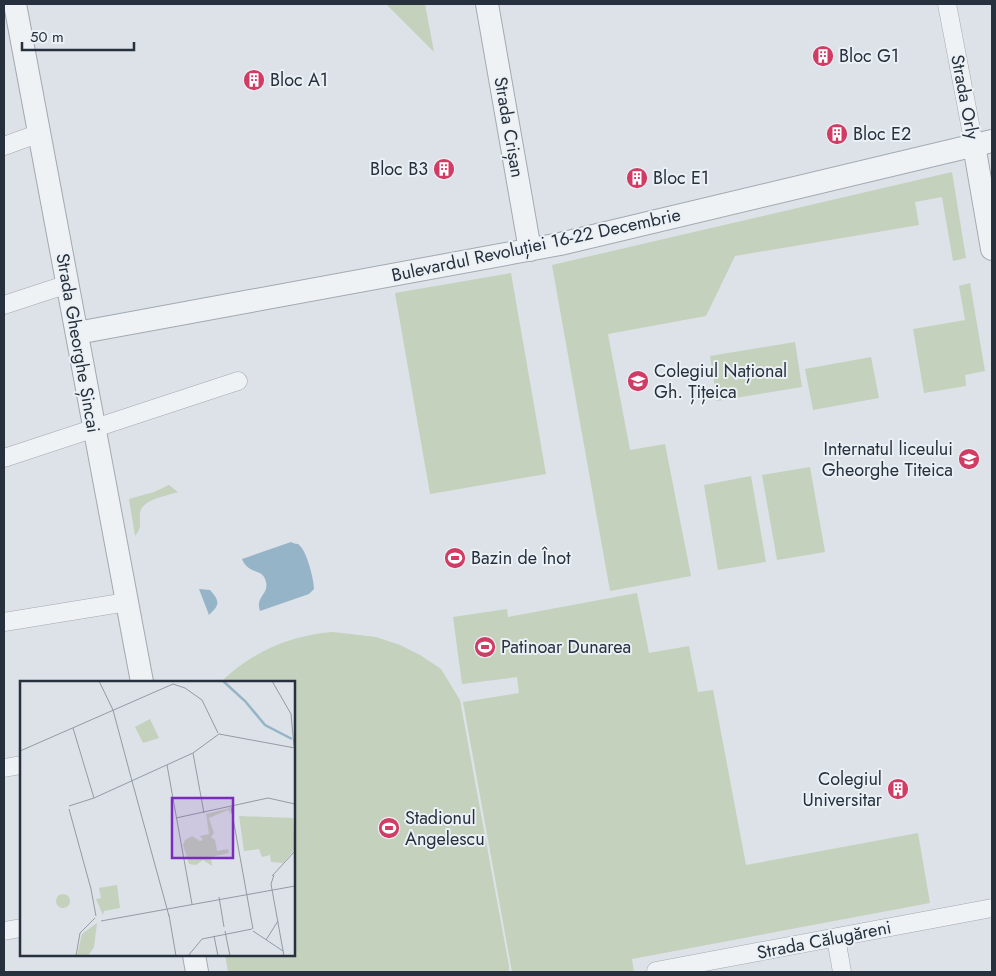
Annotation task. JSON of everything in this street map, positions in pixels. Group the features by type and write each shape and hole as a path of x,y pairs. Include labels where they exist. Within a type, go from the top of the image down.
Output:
{"street":[{"name":"Strada Gheorghe Șincai","path":"15,4 142,681"},
{"name":"Strada Crișan","path":"487,4 530,250"},
{"name":"Strada Orly","path":"948,4 983,143 992,249"},
{"path":"4,146 40,134"},
{"name":"Bulevardul Revoluției 16-22 Decembrie","path":"77,332 530,250 983,143"},
{"path":"4,305 68,284"},
{"path":"4,458 238,381"},
{"path":"4,622 126,602"},
{"path":"4,768 20,765"},
{"name":"Strada Călugăreni","path":"656,971 992,908"},
{"path":"4,931 20,928"},
{"path":"836,938 842,972"},
{"path":"194,956 197,972"}],"green space":[{"path":"386,4 425,4 434,52"},
{"path":"952,172 966,258 953,261 942,197 915,202 919,225 735,256 706,316 608,334 630,450 665,444 691,576 610,591 552,265"},
{"path":"511,273 546,474 430,494 395,293"},
{"path":"970,283 985,371 965,375 966,386 924,393 913,329 965,320 959,286"},
{"path":"795,342 802,387 717,401 710,356"},
{"path":"871,357 879,398 813,410 805,369"},
{"path":"810,467 825,552 777,560 762,475"},
{"path":"751,476 766,562 718,570 704,485"},
{"path":"169,485 178,492 145,504 140,513 140,527 135,536 129,499 154,492"},
{"path":"637,593 649,653 689,646 698,692 713,690 746,865 918,833 930,903 632,959 634,972 512,972 463,702 519,693 517,677 462,684 453,617 507,609 508,617"},
{"name":"Stadionul Angelescu","path":"333,632 376,637 400,645 441,669 460,700 509,972 228,972 225,956 295,956 295,681 222,681 246,662 272,647 287,641"}],"water":[{"path":"291,542 298,544 304,552 313,579 314,589 309,594 260,611 259,602 266,590 266,582 262,574 248,568 242,559"},
{"path":"199,589 210,590 216,597 217,606 209,615"}],"place":[{"name":"Bloc G1","path":"823,56"},
{"name":"Bloc A1","path":"254,80"},
{"name":"Bloc E2","path":"837,134"},
{"name":"Bloc B3","path":"444,169"},
{"name":"Bloc E1","path":"637,178"},
{"name":"Colegiul Național Gh. Țițeica","path":"638,381"},
{"name":"Internatul liceului Gheorghe Titeica","path":"969,459"},
{"name":"Bazin de Înot","path":"455,558"},
{"name":"Patinoar Dunarea","path":"485,647"},
{"name":"Colegiul Universitar","path":"898,789"},
{"name":"Stadionul Angelescu","path":"389,828"}]}
